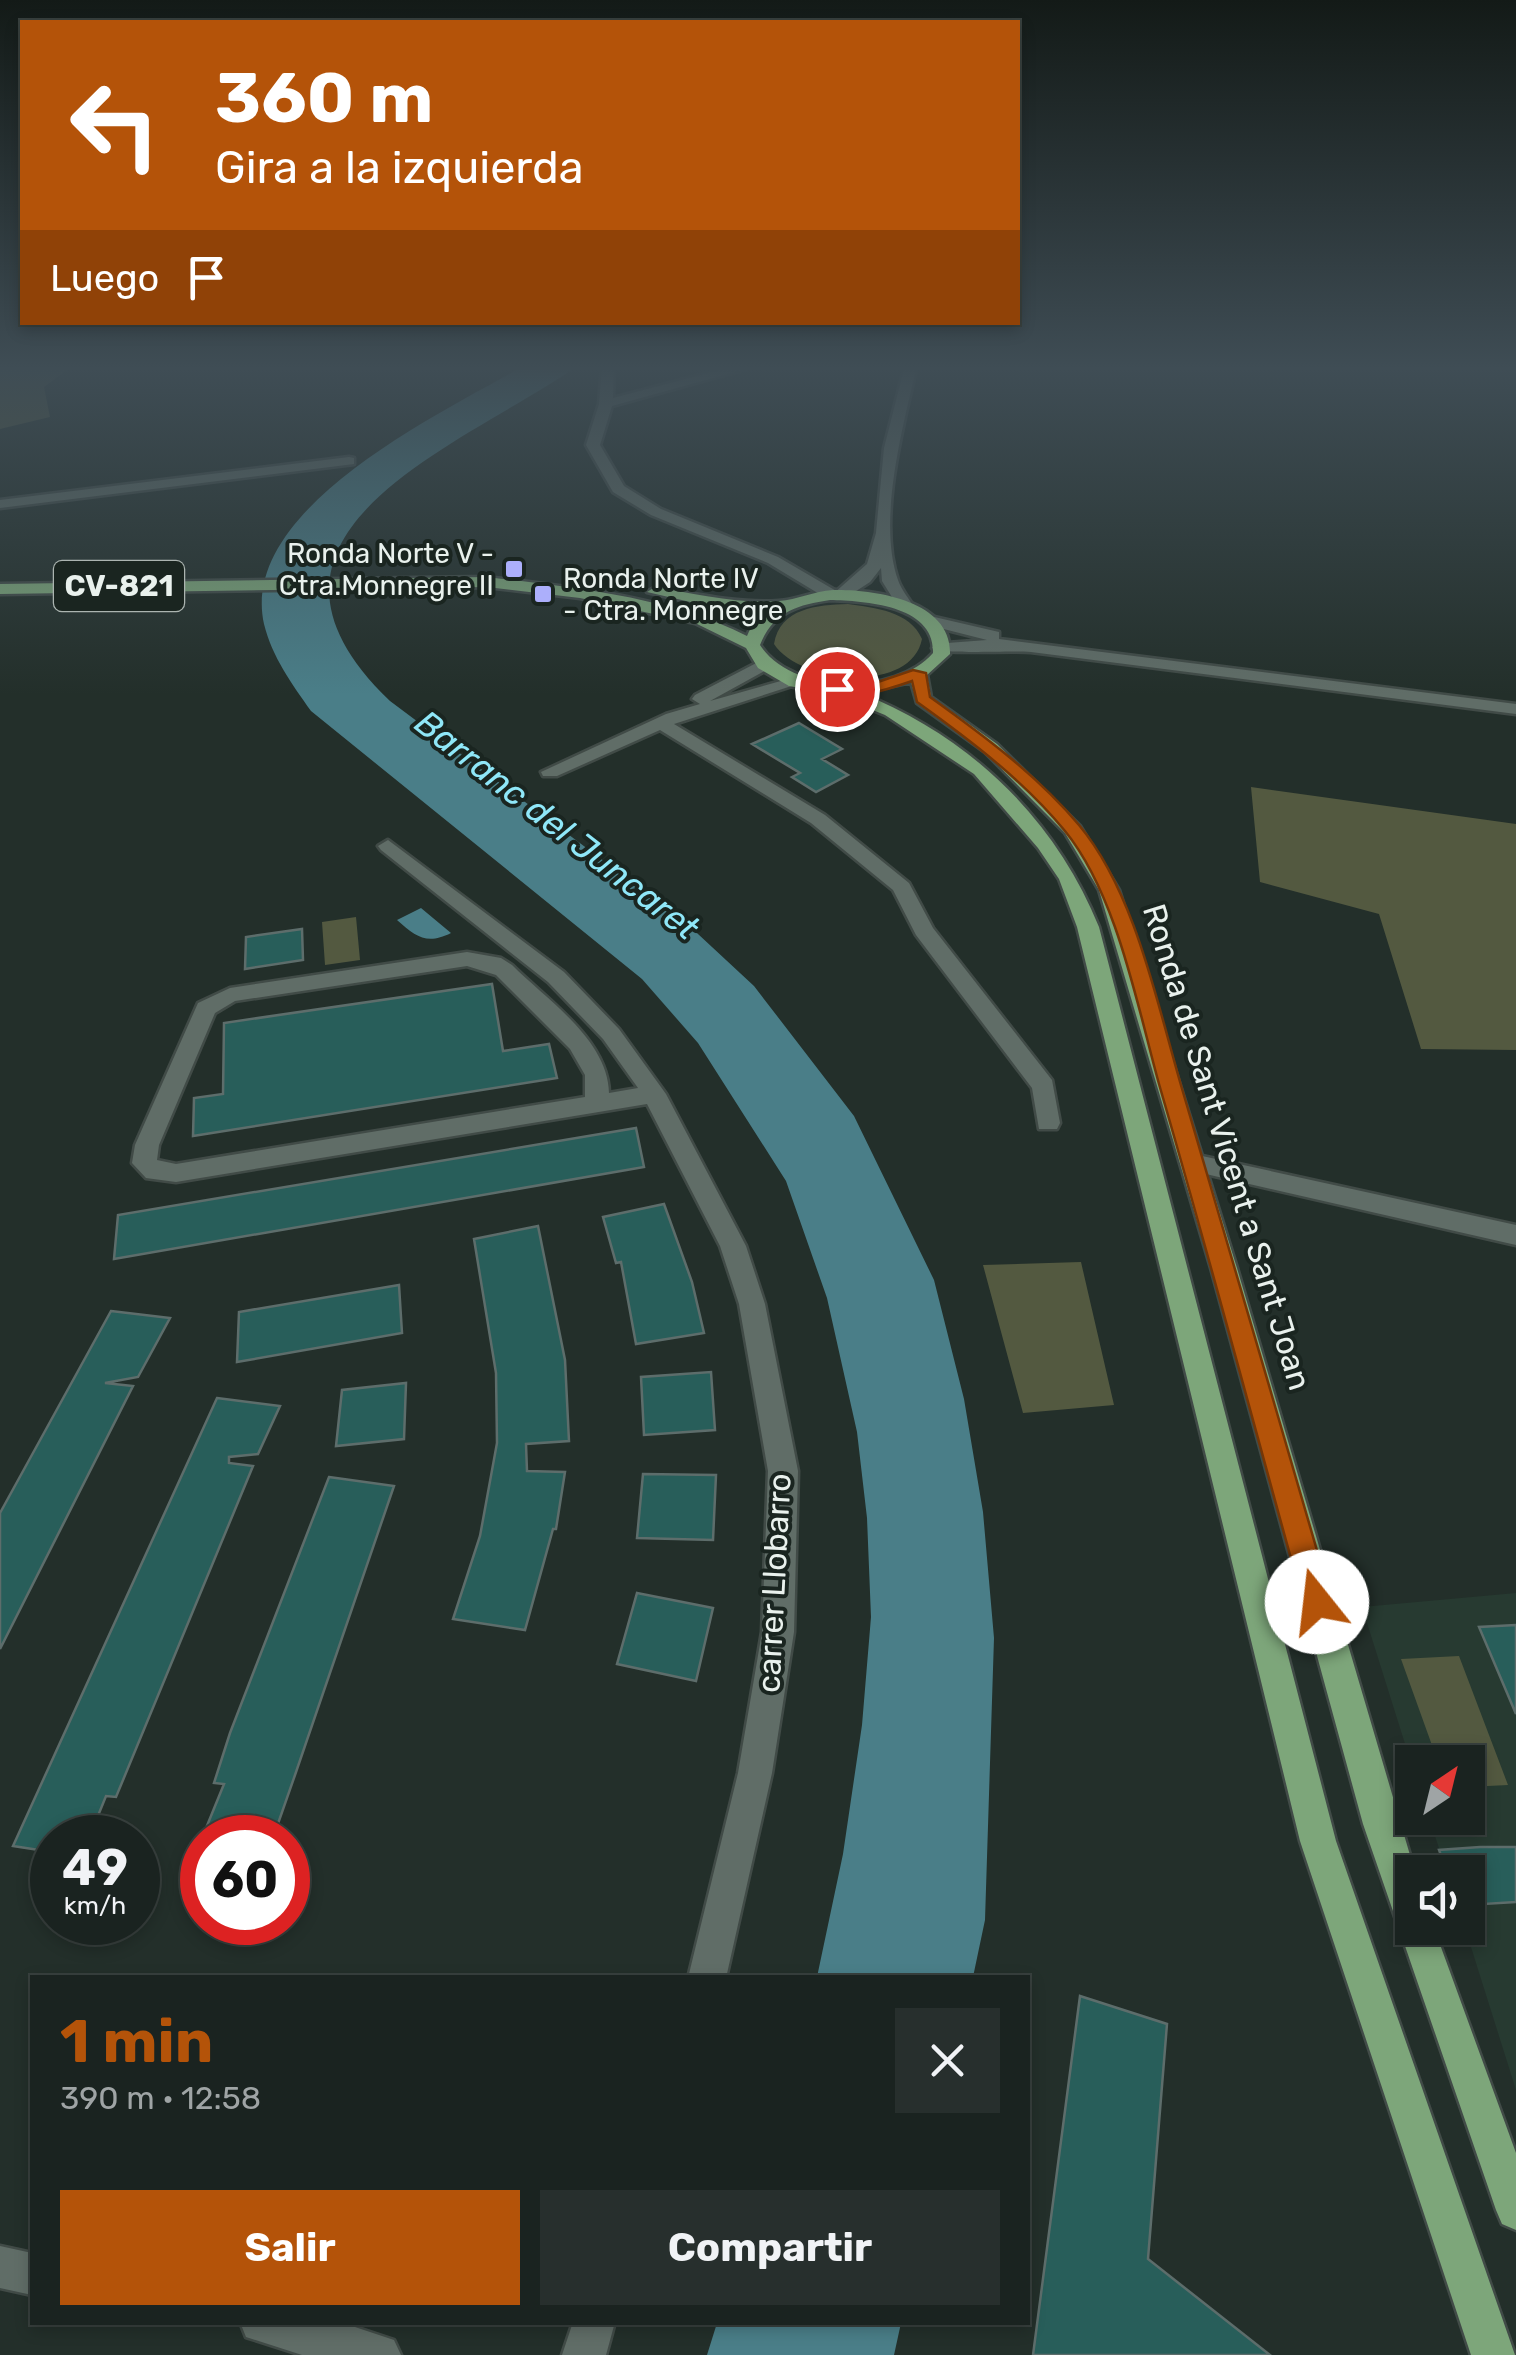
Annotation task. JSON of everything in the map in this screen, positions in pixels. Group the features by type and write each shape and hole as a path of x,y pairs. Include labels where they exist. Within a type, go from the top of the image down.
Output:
{"main road":[{"name":"CV-821","path":"0,589 237,584 476,569 610,584 712,602 786,605 836,595 906,607 930,621"},
{"name":"CV-821","path":"0,576 220,571 487,582 580,593 700,619 752,645"},
{"path":"786,605 764,614 754,630 752,645 764,664 795,682 837,689 876,688 931,666 940,648 940,637 930,621"},
{"name":"Ronda de Sant Vicent a Sant Joan","path":"918,673 922,699 991,748 1073,830 1109,890 1134,960 1395,1868"},
{"path":"837,689 891,710 981,770 1039,835 1069,879 1088,927 1318,1841 1493,2355"},
{"path":"1422,1945 1516,2210"}],"street":[{"path":"0,504 236,475"},
{"path":"610,475 618,489 656,512 773,560 836,595 864,579 874,565 884,533 889,475"},
{"path":"884,533 890,581 906,607"},
{"path":"773,560 787,583 786,605"},
{"path":"930,621 1031,647"},
{"path":"940,648 994,644 1031,647 1516,709"},
{"path":"550,772 666,720 764,664"},
{"path":"666,720 795,682"},
{"path":"666,720 818,819 902,887 923,930 1044,1086 1048,1123"},
{"name":"carrer Llobarro","path":"388,846 556,977 611,1034 654,1094 732,1246 763,1352 783,1471 778,1632 771,1688 708,1975"},
{"path":"598,1104 598,1075 578,1043 504,970 494,963 467,960 230,995 214,1002 206,1008 146,1145 144,1163 176,1174 598,1104 654,1094"},
{"path":"1193,1163 1516,1236"},
{"path":"0,2267 30,2274"},
{"path":"273,2325 379,2355"},
{"path":"584,2355 593,2325"}],"shaded area":[{"path":"848,604 891,612 909,622 922,639 914,657 898,669 853,677 806,668 774,644 778,632 792,616 813,608"},
{"path":"1251,787 1516,824 1516,1050 1421,1049 1379,914 1260,882"},
{"path":"356,917 360,960 325,965 322,922"},
{"path":"1081,1262 1114,1405 1023,1413 983,1265"},
{"path":"1516,1593 1516,2090 1470,1945 1485,1945 1485,1855 1441,1855 1435,1835 1485,1835 1485,1745 1405,1745 1362,1607"},
{"path":"1459,1656 1508,1785 1485,1786 1485,1745 1432,1745 1401,1659"}],"water":[{"path":"347,475 406,475 375,500 342,542 329,589 343,641 390,701 684,921 754,986 854,1116 934,1280 964,1399 983,1512 994,1638 985,1920 973,1975 817,1975 843,1854 862,1725 871,1617 867,1518 857,1432 827,1298 786,1181 698,1043 642,979 311,711 277,659 268,636 264,624 264,581 283,541 314,503"},
{"path":"421,908 451,933 428,939 397,920"},
{"path":"716,2325 901,2325 894,2355 707,2355"}],"building":[{"path":"799,723 842,749 822,759 848,775 816,792 792,777 800,773 752,744"},
{"path":"302,929 303,960 245,969 246,937"},
{"path":"492,984 503,1051 549,1044 557,1078 193,1136 194,1098 223,1094 224,1023"},
{"path":"636,1128 644,1167 114,1259 118,1215"},
{"path":"664,1204 692,1282 704,1333 636,1344 621,1262 616,1263 603,1217"},
{"path":"538,1226 565,1360 569,1441 526,1444 527,1471 565,1472 556,1529 525,1630 453,1619 480,1536 497,1443 496,1373 474,1239"},
{"path":"399,1285 402,1333 237,1362 239,1312"},
{"path":"111,1311 170,1318 138,1377 105,1383 133,1386 0,1649 0,1513"},
{"path":"711,1372 715,1430 644,1435 641,1377"},
{"path":"406,1383 404,1439 336,1446 342,1390"},
{"path":"217,1398 280,1406 258,1454 229,1457 229,1463 253,1466 116,1797 106,1796 98,1815 30,1815 30,1849 13,1846"},
{"path":"643,1474 716,1475 713,1540 637,1538"},
{"path":"329,1477 394,1486 281,1815 211,1815 224,1784 214,1783"},
{"path":"637,1593 713,1608 696,1681 617,1664"},
{"path":"1516,1625 1516,1714 1479,1627"},
{"path":"1516,1847 1516,1902 1485,1904 1485,1855 1441,1855 1439,1850"},
{"path":"1080,1996 1167,2024 1148,2259 1270,2355 1033,2355"}],"place":[{"name":"Ronda Norte V - Ctra.Monnegre II","path":"514,569"},
{"name":"Ronda Norte IV - Ctra. Monnegre","path":"543,594"}],"route":[{"path":"837,689 876,688 918,673 922,699 991,748 1073,830 1109,890 1134,960 1224,1268 1317,1602"}],"water label":[{"name":"Barranc del Juncaret","path":"557,825"}]}
